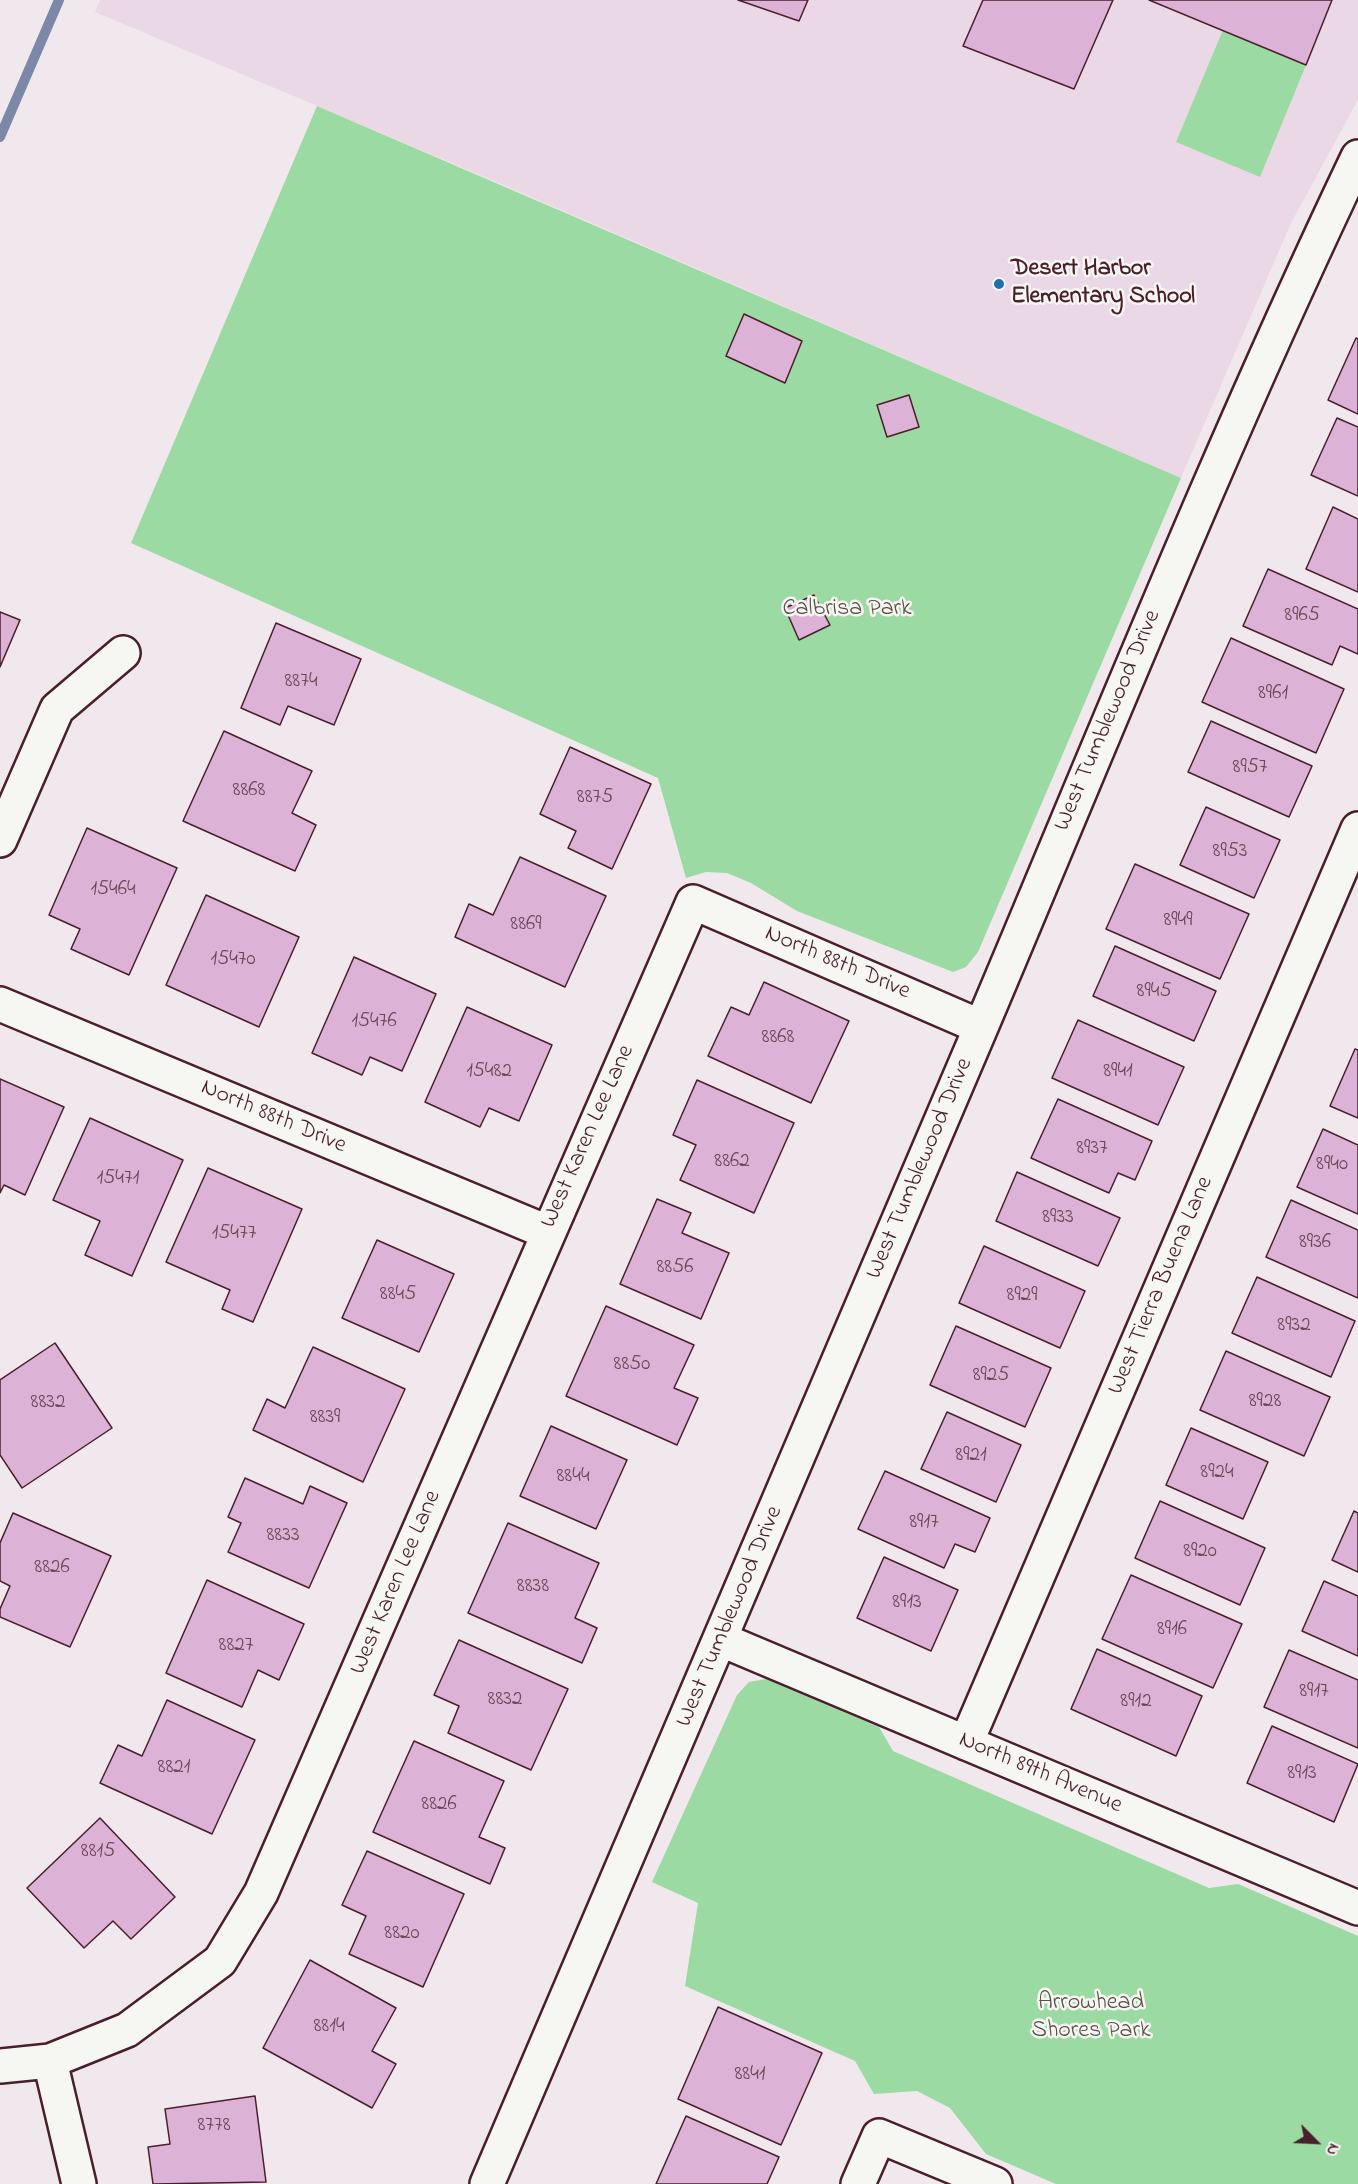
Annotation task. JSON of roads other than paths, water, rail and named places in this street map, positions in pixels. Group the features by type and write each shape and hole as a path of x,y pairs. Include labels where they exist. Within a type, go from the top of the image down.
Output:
{"street":[{"name":"West Tumblewood Drive","path":"487,2184 722,1640 1148,626 1291,297 1358,157"},
{"path":"0,840 57,709 123,653"},
{"name":"West Tierra Buena Lane","path":"966,1743 1358,829"},
{"name":"North 88th Drive","path":"693,902 981,1027"},
{"name":"West Karen Lee Lane","path":"0,2066 50,2061 128,2030 220,1961 261,1893 300,1809 547,1232 693,902"},
{"name":"North 88th Drive","path":"0,1004 547,1232"},
{"name":"North 89th Avenue","path":"722,1640 1358,1908"},
{"path":"50,2061 79,2184"},
{"path":"858,2184 879,2136 995,2184"}],"waterway":[{"path":"0,137 59,0"}],"place":[{"name":"Desert Harbor Elementary School","path":"999,284"}],"park label":[{"name":"Calbrisa Park","path":"847,610"},
{"name":"Arrowhead Shores Park","path":"1091,2018"}]}
